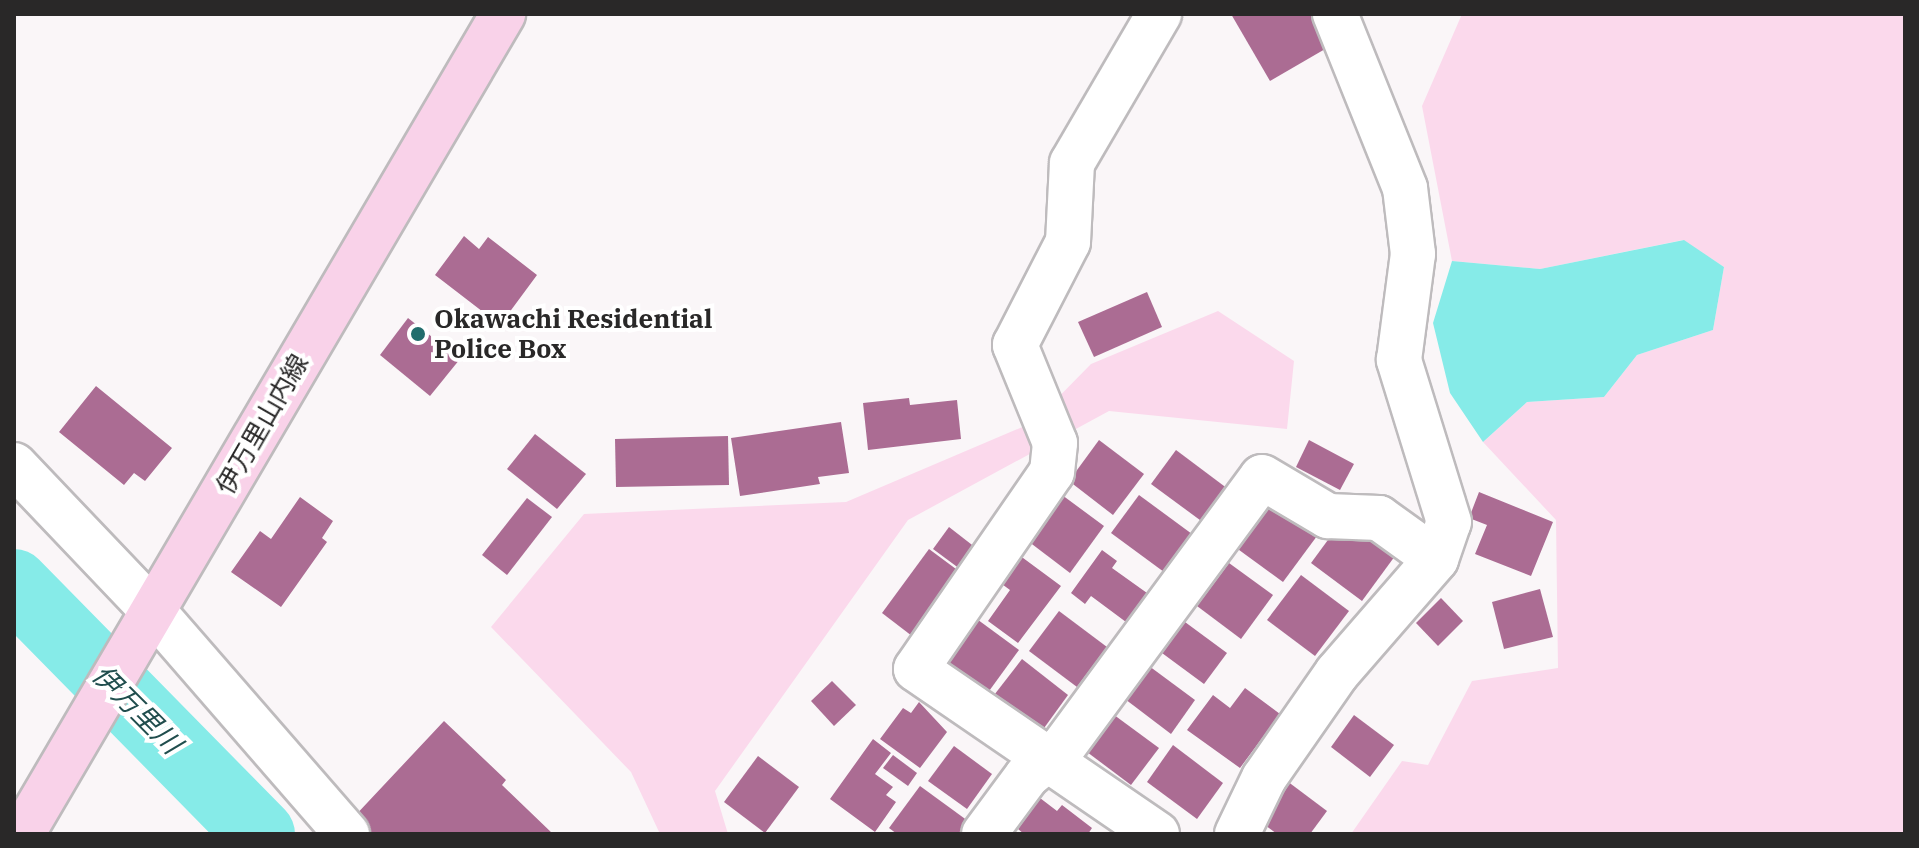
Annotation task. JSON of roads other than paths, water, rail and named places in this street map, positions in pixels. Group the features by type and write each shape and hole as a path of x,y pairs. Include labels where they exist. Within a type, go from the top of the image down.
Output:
{"main road":[{"name":"伊万里山内線","path":"22,834 503,14"}],"street":[{"path":"1157,834 916,669 1052,472 1055,443 1015,345 1068,242 1072,163 1159,14"},
{"path":"1237,834 1264,778 1337,673 1436,559 1449,522 1399,360 1413,254 1405,188 1335,14"},
{"path":"14,465 347,834"},
{"path":"984,834 1046,760 1063,747 1262,477 1328,516 1379,518 1436,559"}],"water":[{"path":"1684,240 1724,267 1713,330 1637,355 1604,397 1527,402 1483,442 1450,393 1433,323 1452,261 1540,269"}],"waterway":[{"name":"伊万里川","path":"14,584 260,834"}],"place":[{"name":"Okawachi Residential Police Box","path":"418,334"}]}
